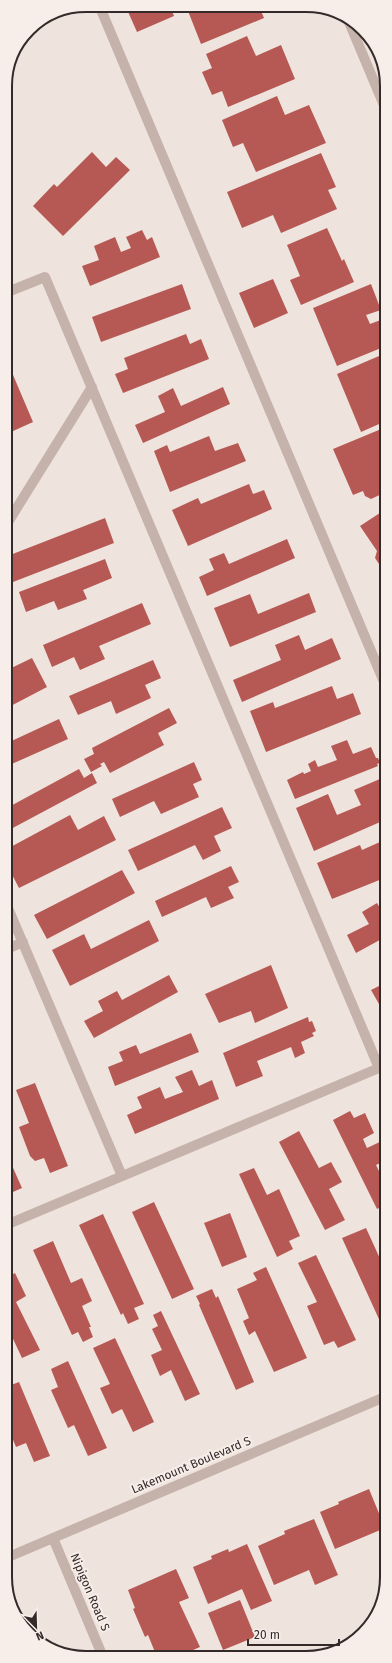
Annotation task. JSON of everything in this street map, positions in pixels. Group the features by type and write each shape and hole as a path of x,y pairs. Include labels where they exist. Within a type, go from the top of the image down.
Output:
{"street":[{"path":"102,12 380,676"},
{"path":"351,27 380,96"},
{"path":"12,290 45,276 380,1068 12,1222"},
{"path":"12,516 92,387"},
{"path":"12,915 122,1176"},
{"path":"12,947 23,942"},
{"name":"Lakemount Boulevard S","path":"12,1555 380,1399"},
{"name":"Nipigon Road S","path":"53,1538 101,1651"}],"building":[{"path":"128,12 172,12 174,16 137,32"},
{"path":"188,12 262,12 264,18 201,44"},
{"path":"247,36 256,56 281,45 295,79 228,107 222,91 212,95 202,72 212,68 206,54"},
{"path":"277,96 285,115 309,105 326,143 256,172 243,143 233,147 222,120"},
{"path":"92,152 106,167 116,157 130,170 63,236 33,206 54,184 57,187"},
{"path":"321,153 336,187 328,190 337,209 281,233 273,215 242,228 227,192"},
{"path":"327,228 342,261 344,259 354,282 301,305 290,280 300,276 287,245"},
{"path":"142,230 147,240 152,237 160,257 90,286 82,266 99,260 94,246 115,237 121,252 131,248 126,237"},
{"path":"273,279 288,313 254,328 239,293"},
{"path":"182,284 191,309 101,342 92,317"},
{"path":"371,284 380,310 366,315 370,324 380,320 380,348 337,366 313,308"},
{"path":"186,334 190,344 201,339 209,359 123,393 115,374 128,369 124,358"},
{"path":"380,356 380,424 361,432 337,374"},
{"path":"12,372 33,422 12,432"},
{"path":"223,387 230,404 143,443 135,425 165,412 158,396 173,388 181,406"},
{"path":"380,429 380,495 371,499 365,496 363,491 353,495 333,449"},
{"path":"209,436 215,451 238,443 246,461 170,492 154,451 167,445 170,452"},
{"path":"249,484 253,494 264,490 272,509 188,546 172,510 198,498 201,504"},
{"path":"380,513 380,566 375,558 377,551 360,526"},
{"path":"105,518 114,543 13,582 12,554"},
{"path":"287,539 295,558 207,596 199,577 214,570 209,559 224,553 229,564"},
{"path":"105,559 112,578 83,590 87,599 58,610 54,601 26,612 19,592"},
{"path":"309,593 316,612 230,647 214,608 250,594 258,614"},
{"path":"142,603 151,624 99,646 105,659 80,670 74,657 52,667 43,645"},
{"path":"299,635 305,650 332,638 341,659 242,702 233,680 281,660 275,645"},
{"path":"32,658 47,687 12,705 12,668"},
{"path":"153,660 161,678 145,685 151,698 116,714 111,701 78,715 69,696"},
{"path":"332,686 337,699 353,693 361,714 266,752 250,711 273,702 275,708"},
{"path":"169,708 177,723 158,733 164,745 110,773 104,762 100,764 102,766 91,772 84,759 94,754 92,748"},
{"path":"59,719 68,739 12,764 12,741"},
{"path":"347,740 353,754 371,747 380,763 377,764 378,766 295,799 287,780 303,772 304,774 311,771 308,764 315,760 318,767 337,760 331,746"},
{"path":"194,762 202,780 193,784 199,797 161,814 154,801 120,817 112,799"},
{"path":"79,769 84,778 92,773 97,783 12,828 12,805"},
{"path":"380,779 380,822 314,851 296,808 328,794 337,815 361,805 354,790"},
{"path":"222,807 232,828 214,836 221,851 203,860 195,845 138,871 128,850"},
{"path":"70,815 78,830 104,816 116,840 19,888 12,874 12,846"},
{"path":"380,842 380,880 332,899 317,863 360,845 362,850"},
{"path":"231,866 239,882 228,887 234,898 211,908 206,897 162,917 155,901"},
{"path":"122,870 135,893 47,939 34,915"},
{"path":"377,903 380,908 380,940 356,953 347,935 369,924 362,912"},
{"path":"149,920 159,941 70,986 52,950 84,934 91,949"},
{"path":"271,965 288,1008 255,1023 251,1011 219,1023 205,994"},
{"path":"169,975 178,992 94,1038 84,1021 103,1011 98,1001 117,991 122,1000"},
{"path":"380,986 380,1004 379,1004 371,990"},
{"path":"308,1017 309,1022 312,1021 316,1031 312,1033 314,1036 301,1042 305,1053 295,1058 291,1047 257,1061 263,1076 236,1087 223,1053"},
{"path":"191,1033 199,1052 115,1086 108,1067 123,1061 119,1052 136,1045 140,1054"},
{"path":"192,1070 199,1086 212,1080 219,1099 135,1134 127,1115 142,1108 137,1097 160,1087 165,1099 183,1092 175,1077"},
{"path":"35,1083 68,1166 50,1173 44,1158 35,1161 30,1156 19,1127 29,1123 16,1090"},
{"path":"350,1111 354,1118 365,1113 374,1133 363,1139 367,1148 380,1142 380,1163 376,1165 380,1173 380,1208 377,1209 333,1120"},
{"path":"299,1131 319,1168 331,1162 342,1182 329,1189 345,1220 325,1230 279,1142"},
{"path":"12,1166 22,1188 12,1192"},
{"path":"254,1168 267,1195 279,1189 300,1236 289,1241 293,1249 277,1257 239,1174"},
{"path":"154,1202 194,1289 172,1299 132,1212"},
{"path":"230,1213 247,1257 222,1267 204,1223"},
{"path":"103,1214 144,1304 134,1308 139,1319 128,1324 123,1313 121,1315 79,1225"},
{"path":"366,1228 380,1259 380,1321 342,1238"},
{"path":"53,1241 71,1283 82,1278 92,1301 82,1306 91,1327 89,1327 93,1337 83,1342 78,1332 72,1335 33,1250"},
{"path":"316,1255 356,1340 338,1348 334,1341 324,1345 307,1306 317,1302 298,1263"},
{"path":"266,1267 307,1358 274,1372 255,1331 249,1335 243,1321 249,1318 237,1289 257,1280 253,1273"},
{"path":"15,1273 26,1296 16,1302 40,1350 22,1358 12,1337 12,1275"},
{"path":"212,1289 216,1298 218,1296 254,1382 236,1390 196,1296"},
{"path":"161,1311 200,1394 185,1401 171,1370 160,1376 151,1355 162,1350 152,1329 158,1326 153,1315"},
{"path":"115,1338 154,1422 133,1432 122,1409 112,1414 100,1388 110,1384 93,1348"},
{"path":"68,1361 107,1448 88,1456 74,1425 68,1428 51,1390 58,1387 51,1369"},
{"path":"19,1382 50,1456 34,1462 26,1443 16,1447 12,1437 12,1385"},
{"path":"369,1489 380,1516 380,1530 335,1549 320,1512 339,1504 338,1502"},
{"path":"314,1519 338,1575 315,1585 309,1570 274,1585 258,1546 285,1534 284,1531"},
{"path":"247,1544 272,1601 251,1610 242,1589 208,1604 193,1567 212,1559 211,1556 228,1549 229,1552"},
{"path":"176,1569 189,1598 179,1602 200,1647 191,1651 155,1651 148,1635 145,1637 133,1609 135,1608 128,1590"},
{"path":"240,1600 255,1637 223,1650 208,1613"}]}
